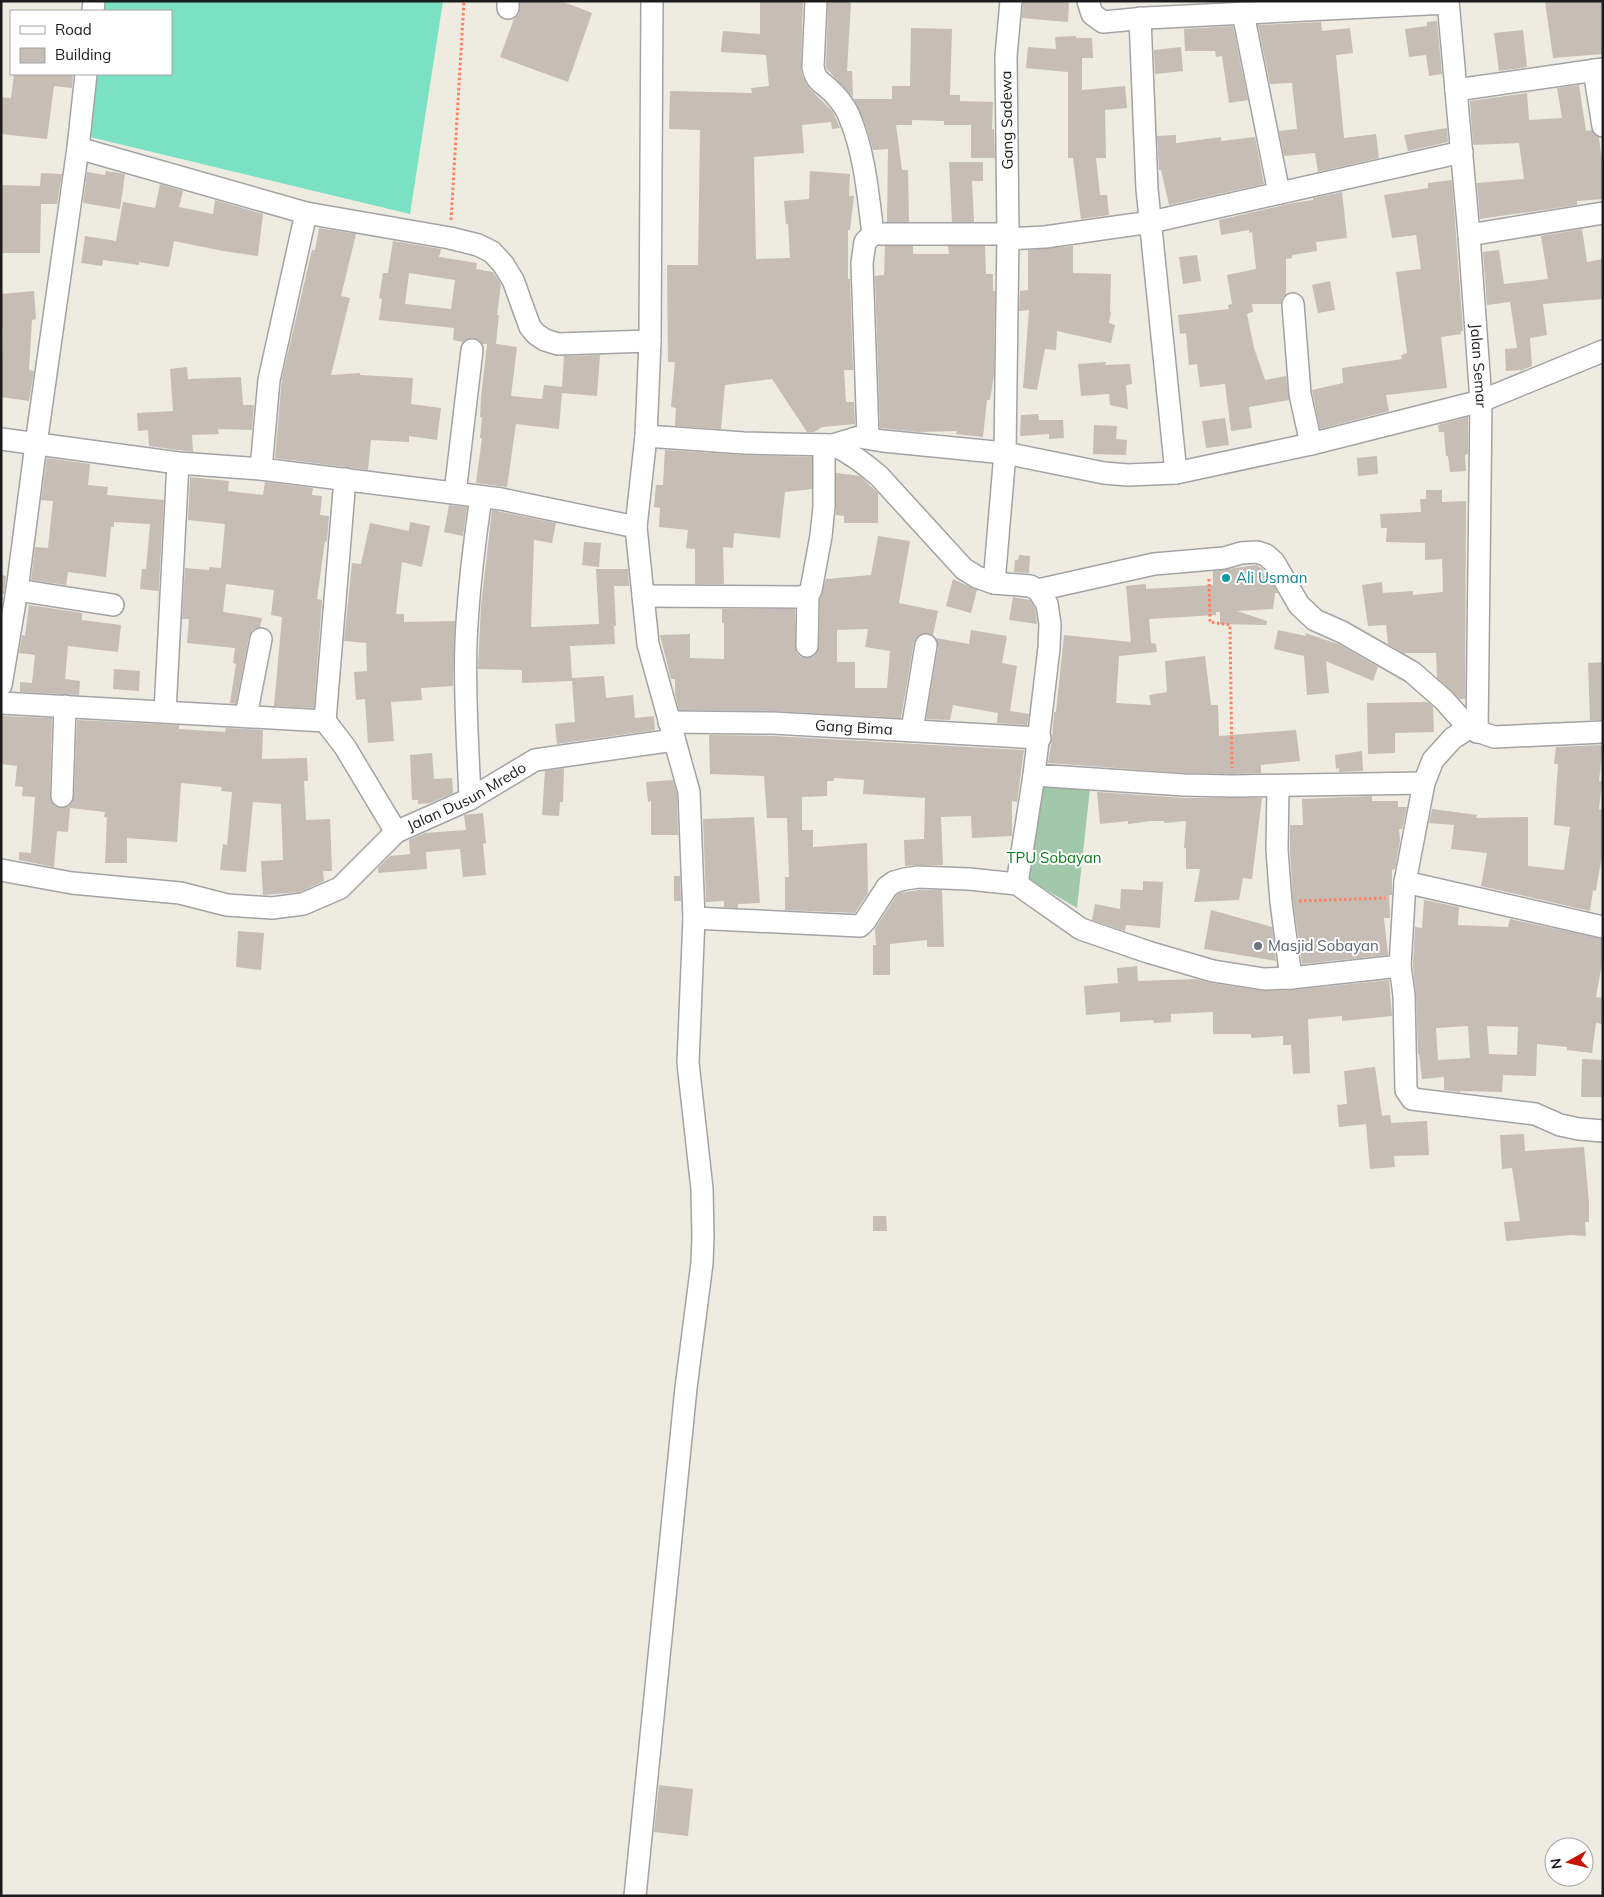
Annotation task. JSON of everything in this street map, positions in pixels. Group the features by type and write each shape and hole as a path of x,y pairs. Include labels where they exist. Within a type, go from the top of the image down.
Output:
{"street":[{"path":"635,1896 686,1388 702,1263 702,1189 688,1063 694,918 689,792 648,644 636,527 646,436 650,341 652,1"},
{"path":"816,1 813,67 815,76 820,83 828,88 849,114 859,146 866,179 873,234"},
{"name":"Gang Sadewa","path":"994,583 1005,452 1008,237 1006,56 1012,1"},
{"path":"1088,1 1092,14 1103,22 1140,18 1448,2"},
{"name":"Jalan Semar","path":"1448,2 1469,235 1481,401 1473,730"},
{"path":"1243,13 1278,193"},
{"path":"1140,18 1146,167 1176,473"},
{"path":"1456,90 1598,69 1603,126"},
{"path":"1,685 18,590 10,567 36,444 78,148 86,75"},
{"path":"78,148 306,213 450,238 478,245 492,252 504,264 513,280 530,327 536,334 546,340 558,344 650,341"},
{"path":"807,646 808,595 811,590 821,536 824,507 845,441 862,252 865,242 873,234 1045,237 1151,222 1462,152"},
{"path":"261,469 269,380 306,213"},
{"path":"1469,235 1603,213"},
{"path":"1294,304 1300,394 1311,444"},
{"path":"455,493 472,350"},
{"path":"646,436 744,444 883,441 1005,452 1104,473 1128,475 1176,473 1311,444 1481,401 1603,352"},
{"path":"1,439 178,463 261,469 501,499 636,527"},
{"path":"845,441 847,451 879,476 964,569 977,577 994,583 1020,584 1038,590 1154,564 1224,558 1241,553 1257,552 1266,555 1274,562 1299,605 1315,620 1342,632 1412,672 1444,700 1473,730 1494,737 1603,732"},
{"path":"165,712 178,463"},
{"path":"345,480 325,721 345,747 396,832"},
{"path":"470,799 466,643 471,578 481,497"},
{"path":"18,590 113,605"},
{"path":"1017,884 1040,738 1050,624 1047,604 1038,590"},
{"path":"643,596 800,597 808,595"},
{"path":"246,716 261,639"},
{"path":"912,730 926,645"},
{"path":"1,703 325,721"},
{"path":"62,796 65,706"},
{"name":"Gang Bima","path":"672,731 773,722 1040,738"},
{"path":"1473,730 1453,738 1433,760 1424,783 1404,889 1400,966 1404,995 1406,1090 1412,1099 1535,1114 1560,1125 1603,1131"},
{"name":"Jalan Dusun Mredo","path":"1,870 72,883 180,893 227,905 272,908 303,904 340,888 396,832 470,799 535,760 672,731"},
{"path":"1034,775 1232,786 1424,783"},
{"path":"1278,786 1277,850 1281,902 1291,978"},
{"path":"694,918 860,926 887,887 905,879 918,877 969,879 1017,884 1081,928 1106,938 1213,971 1264,979 1291,978 1400,966"},
{"path":"1404,889 1603,927"}],"path":[{"path":"450,238 464,1"},
{"path":"1208,558 1210,622 1230,626 1232,786"},
{"path":"1281,902 1404,889"}],"green space":[{"path":"105,1 443,1 410,214 86,136 95,75 172,75 172,10 104,10"},
{"name":"TPU Sobayan","path":"1038,779 1091,779 1077,908 1023,876"}],"building":[{"path":"520,1 561,1 592,13 568,82 500,57 514,19 519,14"},
{"path":"760,1 803,1 802,75 808,87 833,112 840,128 832,129 831,122 802,125 804,153 754,157 756,259 790,258 788,224 786,224 784,201 809,199 810,171 850,174 849,196 854,196 850,230 848,230 848,279 850,279 853,370 844,370 846,402 854,402 855,424 822,427 814,432 807,432 772,379 725,385 721,429 675,426 676,408 671,407 675,362 668,362 667,265 698,265 700,130 669,129 670,91 752,93 751,88 769,86 766,55 721,52 723,31 760,34"},
{"path":"828,1 851,1 847,71 852,71 853,97 826,68"},
{"path":"1023,1 1069,1 1068,22 1022,18"},
{"path":"1545,1 1603,1 1603,54 1553,58"},
{"path":"1437,21 1442,74 1429,76 1426,55 1409,57 1405,29 1427,26 1427,22"},
{"path":"1321,22 1322,31 1350,28 1353,53 1336,55 1344,138 1376,134 1379,158 1318,172 1315,153 1284,156 1279,131 1297,129 1292,83 1270,84 1258,25"},
{"path":"1233,26 1248,100 1229,103 1222,56 1216,57 1215,51 1185,51 1184,29"},
{"path":"911,28 952,29 950,95 960,95 960,101 993,102 992,129 994,129 995,158 971,158 971,125 944,125 944,121 912,120 912,125 896,125 902,170 908,170 909,222 887,222 888,149 873,150 866,126 854,99 892,99 892,86 910,86"},
{"path":"1523,30 1527,67 1499,71 1494,33"},
{"path":"1076,36 1076,38 1092,38 1093,58 1082,58 1082,90 1125,86 1127,108 1105,110 1106,158 1096,158 1100,195 1107,195 1109,215 1081,219 1073,158 1068,158 1068,72 1026,68 1028,47 1056,49 1055,37"},
{"path":"1181,47 1183,71 1155,74 1154,50"},
{"path":"14,75 73,75 72,88 54,86 47,139 1,134 1,97 11,98"},
{"path":"1579,85 1586,131 1592,130 1599,138 1603,171 1603,199 1577,201 1577,205 1480,219 1477,183 1524,179 1519,143 1473,145 1470,101 1527,93 1529,120 1562,118 1557,88"},
{"path":"1447,128 1448,142 1408,151 1404,135"},
{"path":"1176,135 1176,143 1221,137 1221,141 1255,137 1264,184 1169,205 1161,170 1159,170 1157,136"},
{"path":"949,162 983,162 983,181 972,181 974,222 952,222"},
{"path":"106,171 125,174 120,209 83,203 87,172 105,175"},
{"path":"41,173 62,174 57,204 41,204 40,253 1,253 1,185 40,186"},
{"path":"1452,180 1463,331 1461,331 1461,334 1441,337 1447,388 1386,395 1389,411 1320,429 1312,390 1343,383 1342,368 1402,359 1401,355 1407,353 1396,272 1421,269 1416,235 1392,238 1384,195 1428,188 1428,183"},
{"path":"160,184 183,191 179,207 213,214 215,200 263,214 258,256 174,241 169,267 139,262 139,265 103,260 102,266 81,263 85,236 116,241 123,202 155,208"},
{"path":"1342,192 1347,238 1316,242 1317,251 1292,255 1292,258 1286,259 1286,294 1282,298 1281,304 1252,304 1253,312 1247,314 1254,348 1265,380 1286,376 1289,400 1249,407 1252,428 1231,431 1225,384 1200,387 1197,364 1189,365 1186,333 1180,334 1178,315 1229,309 1228,305 1232,304 1227,275 1256,269 1252,232 1249,233 1249,230 1221,235 1219,220"},
{"path":"319,228 356,234 341,296 350,298 331,375 360,373 360,375 413,378 411,404 441,408 437,440 409,436 409,442 371,440 368,470 275,458 282,378 312,250 315,250"},
{"path":"1582,229 1587,262 1603,259 1603,299 1543,304 1547,335 1530,338 1532,366 1520,371 1506,371 1505,349 1517,348 1510,302 1487,305 1483,252 1499,250 1504,284 1548,279 1541,236"},
{"path":"393,241 441,249 439,257 477,263 476,269 493,272 501,284 496,344 517,347 511,396 542,399 544,385 562,387 564,356 600,355 597,396 562,393 559,429 516,424 507,487 476,483 482,438 480,438 481,397 487,344 482,344 479,340 473,338 463,342 453,340 454,328 379,320 382,299 379,298 383,273 388,273","holes":["409,273 455,280 451,309 405,304"]},
{"path":"885,246 913,246 913,254 949,254 948,246 985,246 986,274 993,274 993,291 995,291 994,375 990,400 987,400 983,437 956,434 957,431 918,432 880,428 875,276 884,275"},
{"path":"1073,246 1073,273 1111,274 1111,312 1109,323 1115,325 1111,343 1057,331 1056,350 1045,349 1037,390 1023,388 1029,310 1019,311 1020,291 1028,290 1028,250"},
{"path":"1197,255 1201,281 1183,284 1179,257"},
{"path":"1330,281 1335,310 1318,313 1312,285"},
{"path":"34,291 36,319 32,320 29,370 34,371 29,401 1,397 3,329 1,329 1,294"},
{"path":"1106,362 1105,365 1130,364 1132,384 1126,385 1128,409 1110,405 1109,394 1081,396 1078,364"},
{"path":"187,367 188,379 241,377 243,405 254,405 252,430 218,429 219,434 192,435 193,452 149,446 148,430 138,431 137,413 173,411 170,369"},
{"path":"1038,414 1039,420 1063,420 1064,438 1049,439 1049,434 1020,436 1021,415"},
{"path":"1468,417 1468,454 1465,455 1466,471 1450,472 1448,456 1446,456 1444,432 1439,432 1438,425"},
{"path":"1225,418 1229,445 1206,448 1202,421"},
{"path":"1094,425 1117,426 1116,439 1127,440 1126,455 1093,454"},
{"path":"665,450 812,457 812,489 785,492 780,538 734,533 733,548 723,547 724,584 695,584 695,549 686,548 688,530 659,527 660,508 654,507 656,485 663,485"},
{"path":"1377,456 1378,474 1358,476 1357,458"},
{"path":"47,458 90,464 88,485 108,487 107,495 164,500 157,618 158,591 140,589 142,569 146,569 150,524 114,522 114,527 111,527 106,577 68,572 66,585 31,580 35,547 48,548 53,501 41,500"},
{"path":"836,473 860,476 878,493 878,523 844,523 844,516 836,515"},
{"path":"190,477 229,481 228,491 263,495 265,482 313,488 312,495 322,496 320,515 329,516 327,542 325,541 317,599 322,600 314,708 274,706 282,617 271,615 274,590 226,584 223,612 262,618 260,627 252,630 249,637 236,704 230,703 236,664 233,663 235,648 187,643 189,619 182,619 185,568 209,570 209,567 221,568 225,524 188,520"},
{"path":"1426,490 1442,490 1442,502 1466,501 1465,699 1460,699 1437,678 1436,653 1403,653 1388,644 1386,625 1368,626 1362,585 1382,582 1383,593 1413,591 1413,595 1443,592 1442,559 1425,560 1425,543 1386,542 1387,528 1381,528 1380,514 1421,512 1420,499 1426,499"},
{"path":"449,505 467,507 463,536 444,532"},
{"path":"492,510 556,523 552,543 534,540 531,627 599,624 596,569 628,569 629,586 614,586 615,644 570,646 572,678 604,676 606,698 633,695 635,718 654,716 655,730 557,744 555,724 575,722 572,681 522,683 522,670 478,669 481,606"},
{"path":"410,522 430,526 422,567 402,562 396,614 404,614 404,622 455,621 453,686 421,688 422,700 391,702 394,741 368,743 365,699 356,700 354,672 367,671 366,643 344,641 352,563 361,564 370,523 409,531"},
{"path":"878,536 910,541 899,603 938,611 933,635 928,633 921,634 914,642 901,718 774,711 679,710 675,694 675,679 671,679 660,635 690,634 690,658 724,659 722,609 795,609 796,652 801,657 813,657 819,647 820,599 826,579 871,575","holes":["868,629 865,647 890,651 887,688 855,688 855,662 837,662 837,630"]},
{"path":"584,542 601,543 599,567 582,565"},
{"path":"1019,555 1030,556 1029,573 1014,572 1015,560 1018,560"},
{"path":"1256,565 1263,569 1264,576 1268,576 1278,593 1275,593 1273,609 1237,611 1267,621 1266,625 1220,624 1220,612 1216,612 1216,615 1149,619 1151,643 1156,644 1157,652 1119,656 1116,703 1151,705 1149,695 1167,692 1165,661 1205,656 1211,705 1218,705 1219,736 1296,730 1300,761 1261,765 1261,773 1232,774 1185,773 1048,763 1054,712 1056,712 1064,635 1131,642 1126,586 1146,584 1146,589 1213,585 1213,571"},
{"path":"1,575 6,576 4,594 1,593"},
{"path":"953,579 977,590 971,613 946,606"},
{"path":"1013,597 1030,600 1035,608 1037,624 1009,620"},
{"path":"29,605 82,613 82,620 121,625 118,652 68,646 65,679 80,681 79,695 20,692 20,682 32,683 35,655 19,653 22,635 25,636"},
{"path":"971,630 1007,636 1002,663 1017,666 1010,711 1029,714 1027,725 997,723 998,713 953,705 950,720 926,719 938,647 936,638 969,644"},
{"path":"1278,630 1306,636 1305,633 1338,644 1378,667 1373,681 1326,661 1329,693 1307,695 1304,656 1274,649"},
{"path":"1603,662 1603,720 1590,720 1588,663"},
{"path":"114,669 140,671 139,691 113,689"},
{"path":"1428,702 1433,707 1434,732 1395,733 1395,753 1368,754 1367,703"},
{"path":"1,716 52,718 50,796 55,806 61,808 68,807 74,797 77,720 179,725 179,729 225,732 226,728 263,730 262,759 307,758 308,781 304,781 306,820 330,819 332,871 323,871 324,881 300,892 263,895 261,861 283,860 281,804 253,802 246,872 220,870 223,844 227,845 232,792 221,791 222,787 181,783 177,842 127,838 127,863 105,863 107,818 104,817 105,812 70,808 68,832 57,831 54,867 19,860 19,852 31,853 35,797 22,796 23,787 15,786 17,766 1,764"},
{"path":"709,735 773,736 1024,750 1017,802 1012,801 1012,836 972,838 971,816 941,817 943,865 905,866 904,840 924,839 925,798 863,794 864,780 834,778 834,781 827,781 827,796 802,797 802,830 813,830 813,847 867,843 868,893 855,913 785,910 785,877 789,877 787,818 767,818 764,776 710,774"},
{"path":"1603,745 1599,781 1602,781 1599,809 1603,810 1603,849 1596,891 1593,890 1590,911 1481,886 1487,853 1451,849 1454,825 1429,823 1432,809 1477,815 1476,818 1528,817 1528,866 1564,870 1570,827 1554,825 1558,764 1554,764 1556,747"},
{"path":"1362,751 1363,771 1339,772 1339,768 1336,769 1335,755"},
{"path":"432,753 434,779 452,778 453,793 430,803 418,804 418,800 412,800 410,755"},
{"path":"564,768 563,802 560,802 559,816 542,815 545,771"},
{"path":"673,780 677,794 678,835 651,835 651,801 648,802 646,782"},
{"path":"1097,792 1184,798 1262,798 1252,879 1243,878 1239,900 1194,902 1200,869 1186,869 1186,848 1184,848 1186,821 1164,823 1164,821 1151,821 1128,824 1128,821 1100,824"},
{"path":"1372,796 1372,801 1398,801 1398,807 1407,807 1402,829 1399,829 1400,841 1395,869 1392,870 1392,895 1389,895 1390,918 1384,918 1388,955 1302,964 1293,901 1290,825 1303,825 1302,799"},
{"path":"483,813 486,843 483,844 486,875 463,877 460,849 426,852 427,869 378,873 378,868 390,856 410,854 409,840 425,833 466,830 464,815"},
{"path":"754,817 760,903 738,904 738,908 724,907 724,901 706,902 703,819"},
{"path":"674,876 680,876 681,901 674,901"},
{"path":"1143,881 1163,882 1160,928 1126,925 1125,931 1092,920 1095,904 1120,909 1121,889 1143,890"},
{"path":"919,890 942,890 944,947 927,947 927,940 890,944 890,975 873,975 873,945 876,945 875,929 899,893"},
{"path":"1424,900 1459,907 1458,925 1508,927 1510,919 1603,939 1603,957 1596,997 1603,998 1603,1024 1596,1023 1592,1053 1567,1050 1567,1047 1537,1044 1536,1076 1503,1075 1502,1092 1444,1090 1444,1077 1422,1079 1418,1054 1413,966 1415,927 1422,928","holes":["1468,1026 1470,1058 1438,1060 1436,1028","1487,1026 1518,1027 1517,1055 1489,1054"]},
{"path":"1211,910 1272,927 1276,961 1204,949"},
{"path":"238,931 264,933 261,970 236,967"},
{"path":"1137,966 1138,981 1196,979 1264,991 1389,980 1392,1016 1342,1021 1342,1016 1308,1019 1310,1073 1293,1074 1291,1045 1283,1045 1283,1036 1251,1038 1251,1034 1213,1034 1213,1012 1171,1014 1171,1022 1154,1023 1153,1020 1120,1022 1120,1012 1086,1015 1084,986 1118,983 1117,968"},
{"path":"1582,1059 1603,1060 1603,1097 1581,1097"},
{"path":"1375,1067 1382,1116 1390,1115 1391,1123 1427,1121 1429,1155 1394,1156 1395,1167 1370,1169 1366,1124 1339,1127 1337,1105 1347,1104 1344,1071"},
{"path":"1524,1134 1525,1151 1584,1147 1589,1203 1589,1222 1585,1222 1586,1236 1571,1235 1506,1241 1504,1222 1520,1221 1512,1168 1502,1169 1500,1135"},
{"path":"873,1216 886,1216 887,1231 873,1231"},
{"path":"659,1785 693,1789 688,1836 654,1832"}],"place":[{"name":"Ali Usman","path":"1226,578"},
{"name":"Masjid Sobayan","path":"1258,946"}]}
